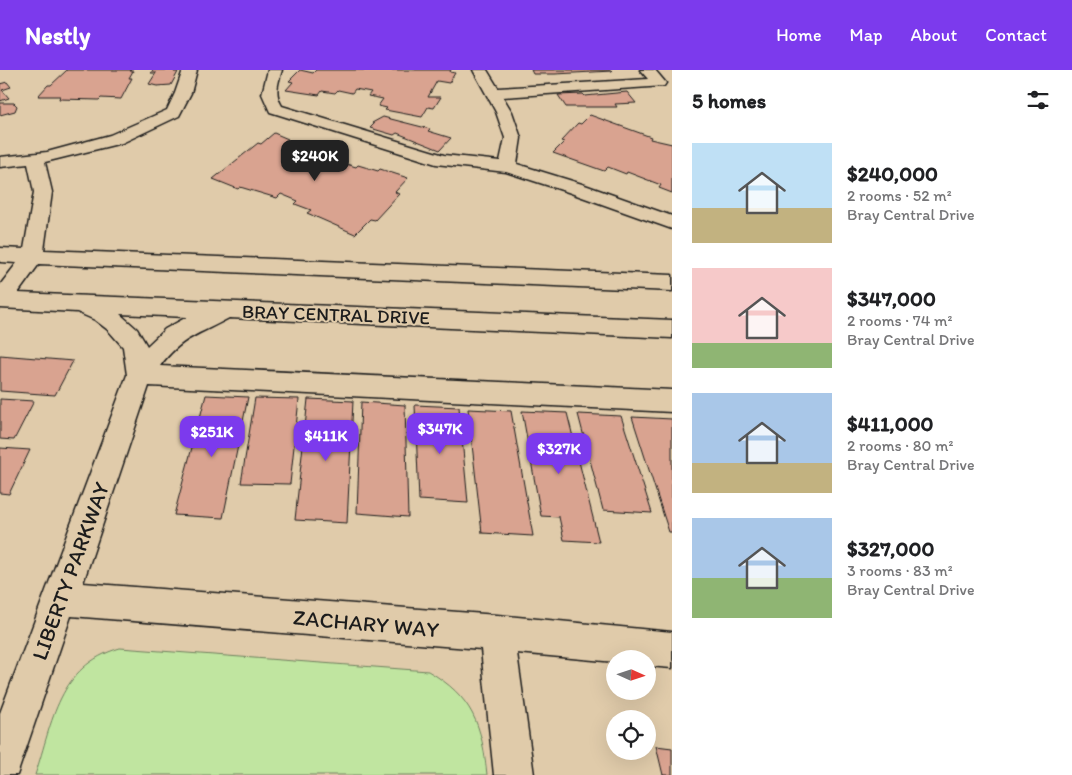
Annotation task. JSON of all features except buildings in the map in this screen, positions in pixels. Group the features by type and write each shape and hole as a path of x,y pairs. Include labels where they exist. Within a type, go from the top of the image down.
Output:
{"street":[{"path":"0,162 35,158 116,139 173,113 183,93 190,70"},
{"path":"275,70 268,91 269,100 276,110 442,160 508,167 575,188 672,223"},
{"path":"480,70 504,112 513,138 508,167"},
{"path":"493,93 659,83 647,70"},
{"path":"0,300 33,256 43,192 35,158"},
{"path":"0,255 672,284"},
{"name":"BRAY CENTRAL DRIVE","path":"0,300 672,329"},
{"name":"LIBERTY PARKWAY","path":"71,303 101,311 123,328 137,352 140,375"},
{"name":"LIBERTY PARKWAY","path":"0,767 140,375 150,358 169,337 194,322 221,313 249,311"},
{"path":"140,375 672,401"},
{"name":"ZACHARY WAY","path":"60,598 497,633 672,650"},
{"path":"497,633 514,775"}],"green space":[{"path":"120,648 428,671 456,691 472,714 482,741 487,775 35,775 53,716 71,682 83,668 99,656"}]}
